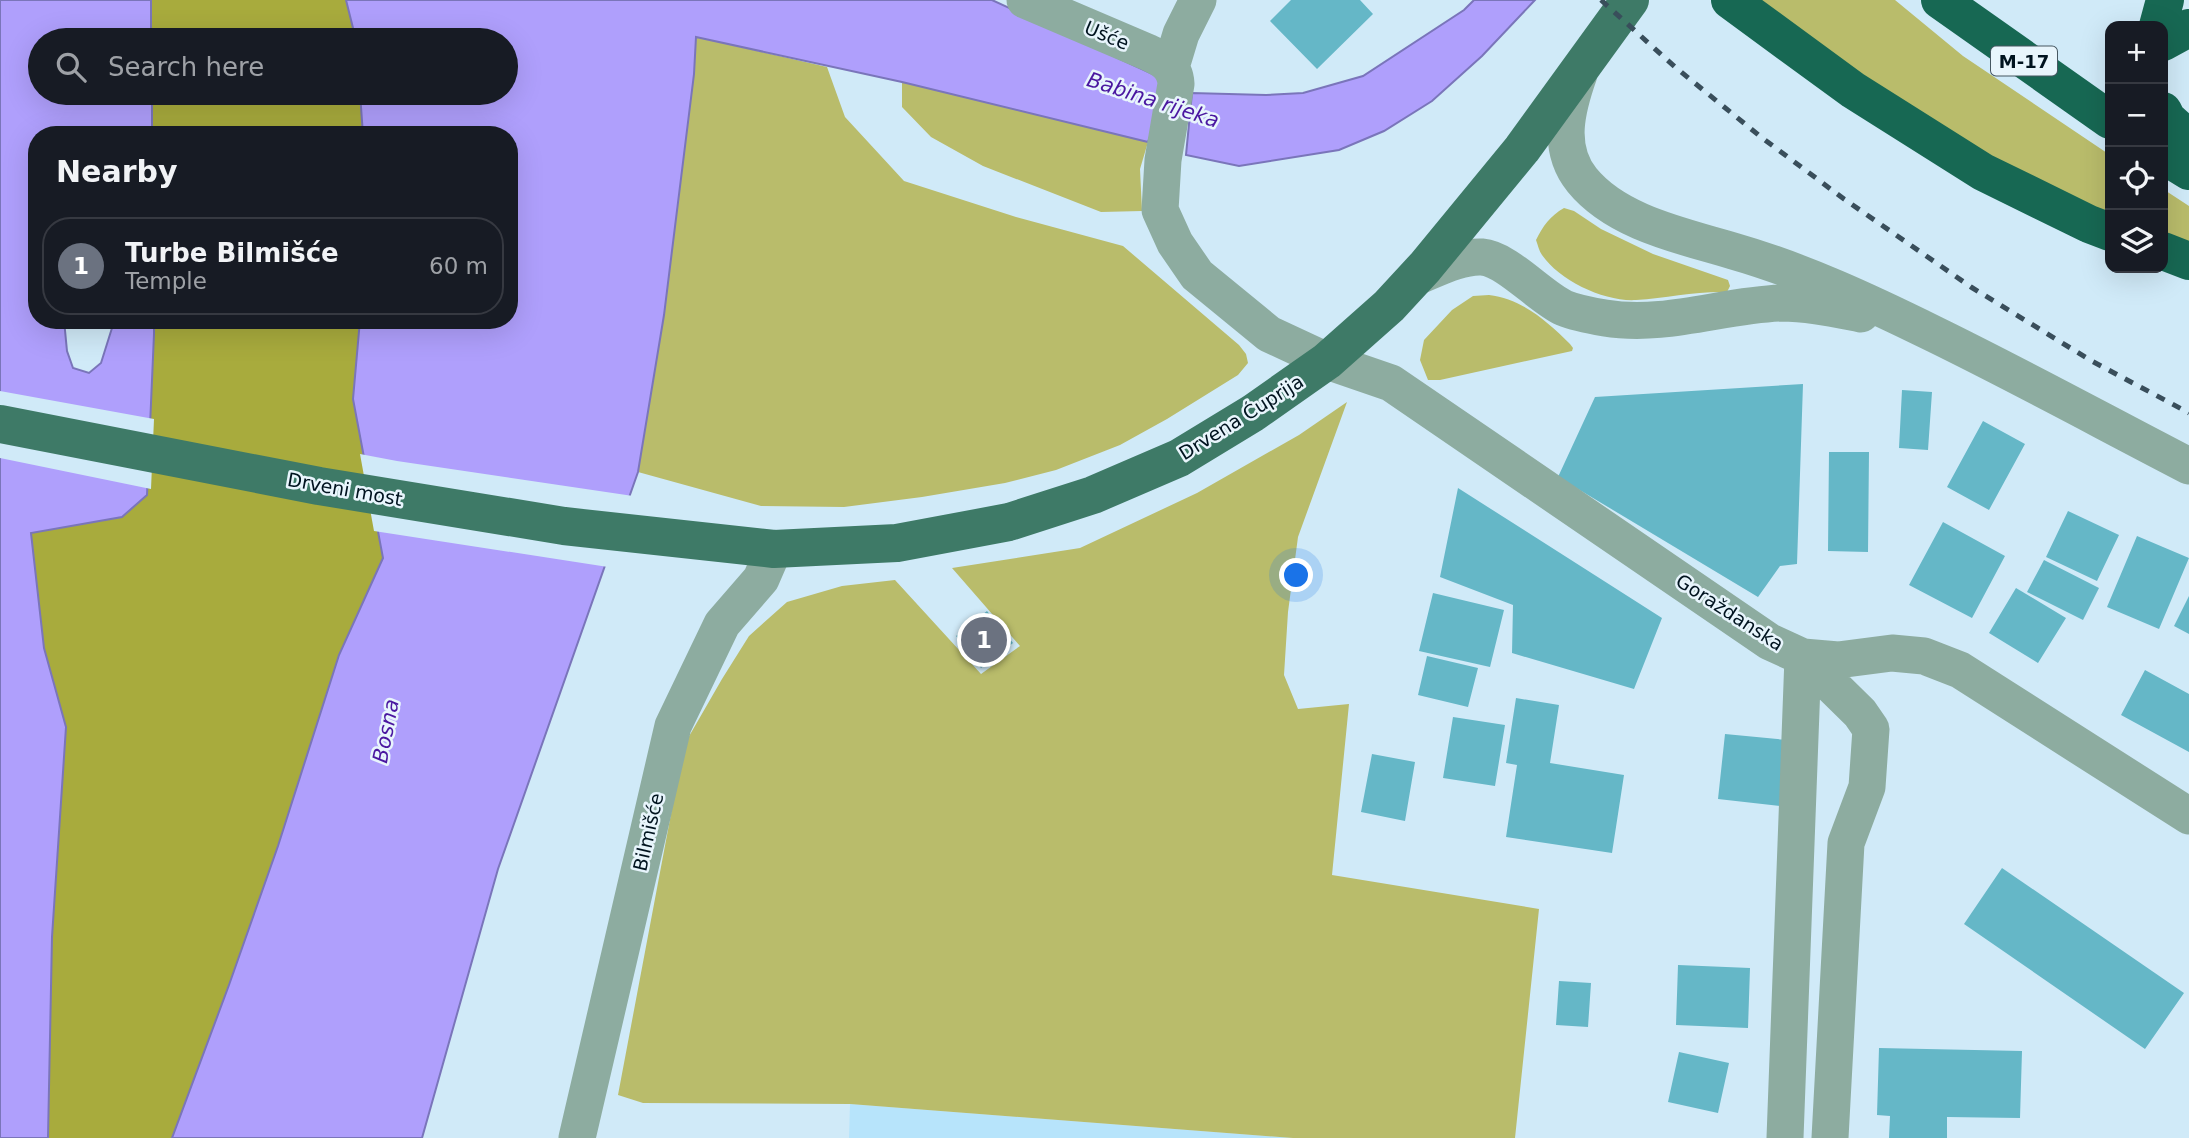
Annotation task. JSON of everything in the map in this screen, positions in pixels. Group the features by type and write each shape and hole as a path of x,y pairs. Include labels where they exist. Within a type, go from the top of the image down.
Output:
{"highway":[{"path":"1730,0 1853,90 1983,172 2105,230"},
{"name":"M-17","path":"1940,0 2105,116"},
{"path":"2159,21 2165,0"},
{"path":"2168,39 2189,28"},
{"path":"2168,119 2189,139"},
{"path":"2168,158 2189,171"},
{"path":"2168,253 2189,261"}],"main road":[{"name":"Drvena Ćuprija","path":"692,541 774,549 897,543 1009,522 1093,495 1179,458 1253,413 1327,361 1389,306 1522,149 1630,0"},
{"name":"Drveni most","path":"0,425 320,486 564,526 692,541"}],"street":[{"name":"Ušće","path":"1025,0 1161,58 1174,75"},
{"name":"Goraždanska","path":"1198,0 1181,34 1163,160 1160,210 1175,243 1197,275 1269,334 1327,361 1391,383 1770,642 1804,657 1838,660 1892,653 1924,656 1960,670 2189,816"},
{"path":"1579,72 1569,102 1566,148 1582,180 1622,212 1659,230 1804,274 2012,372 2189,466"},
{"path":"1416,277 1463,259 1484,257 1505,266 1565,308 1608,318 1660,320 1783,303 1816,306 1917,325"},
{"name":"Bilmišće","path":"577,1138 673,726 722,624 761,579 774,549"},
{"path":"1785,1138 1804,657"},
{"path":"1804,657 1860,713 1871,729 1867,787 1846,843 1830,1138"}],"shaded area":[{"path":"151,0 346,0 353,28 151,28"},
{"path":"152,105 361,105 362,126 152,126"},
{"path":"154,329 359,329 353,399 383,558 339,655 278,846 172,1138 48,1138 52,937 66,727 44,648 31,533 122,517 147,495"},
{"path":"850,1104 1293,1138 849,1138"}],"green space":[{"path":"1760,0 1895,0 1963,56 2105,152 2105,213 2045,187 1900,106"},
{"path":"696,37 827,67 845,117 904,181 1016,217 1123,246 1239,345 1246,354 1248,363 1238,375 1120,445 1056,470 1005,483 844,507 761,506 638,472 664,315 694,74"},
{"path":"902,82 1148,142 1140,169 1142,211 1101,212 983,166 931,137 902,107"},
{"path":"2168,192 2189,206 2189,246 2168,238"},
{"path":"1564,208 1653,254 1728,280 1730,286 1727,292 1636,300 1611,297 1584,288 1550,264 1541,253 1536,240 1547,222"},
{"path":"1489,295 1512,301 1533,312 1570,344 1572,351 1440,380 1428,380 1420,360 1424,340 1452,310 1473,296"},
{"path":"1347,402 1298,537 1288,612 1284,675 1298,709 1349,704 1332,875 1539,909 1515,1138 1293,1138 850,1104 643,1103 618,1095 684,745 749,636 787,602 842,586 895,580 981,674 1020,646 952,568 1080,548 1197,493 1299,435"}],"water":[{"path":"0,0 151,0 151,28 28,28 28,105 152,105 152,126 28,126 28,329 65,329 67,351 73,368 89,373 101,363 112,329 154,329 154,334 147,495 122,517 31,533 44,648 66,727 52,937 48,1138 0,1138"},
{"path":"346,0 992,0 1170,82 1148,142 902,82 696,37 694,74 664,315 638,472 498,869 422,1138 172,1138 278,846 339,655 383,558 353,399 359,329 518,329 518,126 362,126 361,105 518,105 518,28 353,28"},
{"path":"1474,0 1535,0 1482,56 1432,101 1384,131 1339,150 1239,166 1186,155 1192,93 1303,93 1363,76 1464,10"}],"pier":[{"path":"0,391 154,419 151,489 0,458"},
{"path":"360,454 633,496 608,567 374,531"}],"building":[{"path":"1291,0 1360,0 1373,14 1317,69 1270,21"},
{"path":"1803,384 1797,564 1780,566 1758,597 1558,477 1595,397"},
{"path":"1902,390 1932,392 1928,450 1899,448"},
{"path":"1983,421 2025,444 1989,510 1947,487"},
{"path":"1829,452 1869,452 1868,552 1828,551"},
{"path":"1458,488 1662,618 1634,689 1512,653 1513,605 1440,577"},
{"path":"2068,511 2119,535 2097,581 2046,557"},
{"path":"1943,522 2005,556 1972,618 1909,585"},
{"path":"2137,536 2189,558 2159,629 2107,607"},
{"path":"2044,560 2099,588 2083,620 2027,592"},
{"path":"2016,588 2066,618 2038,663 1989,633"},
{"path":"1433,593 1504,610 1490,667 1419,651"},
{"path":"2189,596 2189,634 2174,626"},
{"path":"987,611 1013,643 981,668 956,636"},
{"path":"1427,656 1478,668 1468,707 1418,695"},
{"path":"2145,670 2189,694 2189,752 2121,715"},
{"path":"1516,698 1559,705 1550,763 1624,775 1612,853 1506,837 1517,765 1506,763"},
{"path":"1453,717 1505,725 1495,786 1443,778"},
{"path":"1725,734 1787,740 1780,806 1718,799"},
{"path":"1372,754 1415,762 1405,821 1361,812"},
{"path":"2002,868 2184,993 2145,1049 1964,924"},
{"path":"1678,965 1750,968 1748,1028 1676,1025"},
{"path":"1559,981 1591,983 1588,1027 1556,1025"},
{"path":"1879,1048 2022,1051 2020,1118 1947,1117 1947,1138 1889,1138 1890,1116 1877,1115"},
{"path":"1679,1052 1729,1063 1718,1113 1668,1102"}],"railway":[{"path":"1601,0 1675,67 1761,137 1844,199 1971,287 2090,360 2189,413"}],"place":[{"name":"Turbe Bilmišće","path":"984,640"}],"water label":[{"name":"Babina rijeka","path":"1153,100"},
{"name":"Bosna","path":"386,731"}]}
